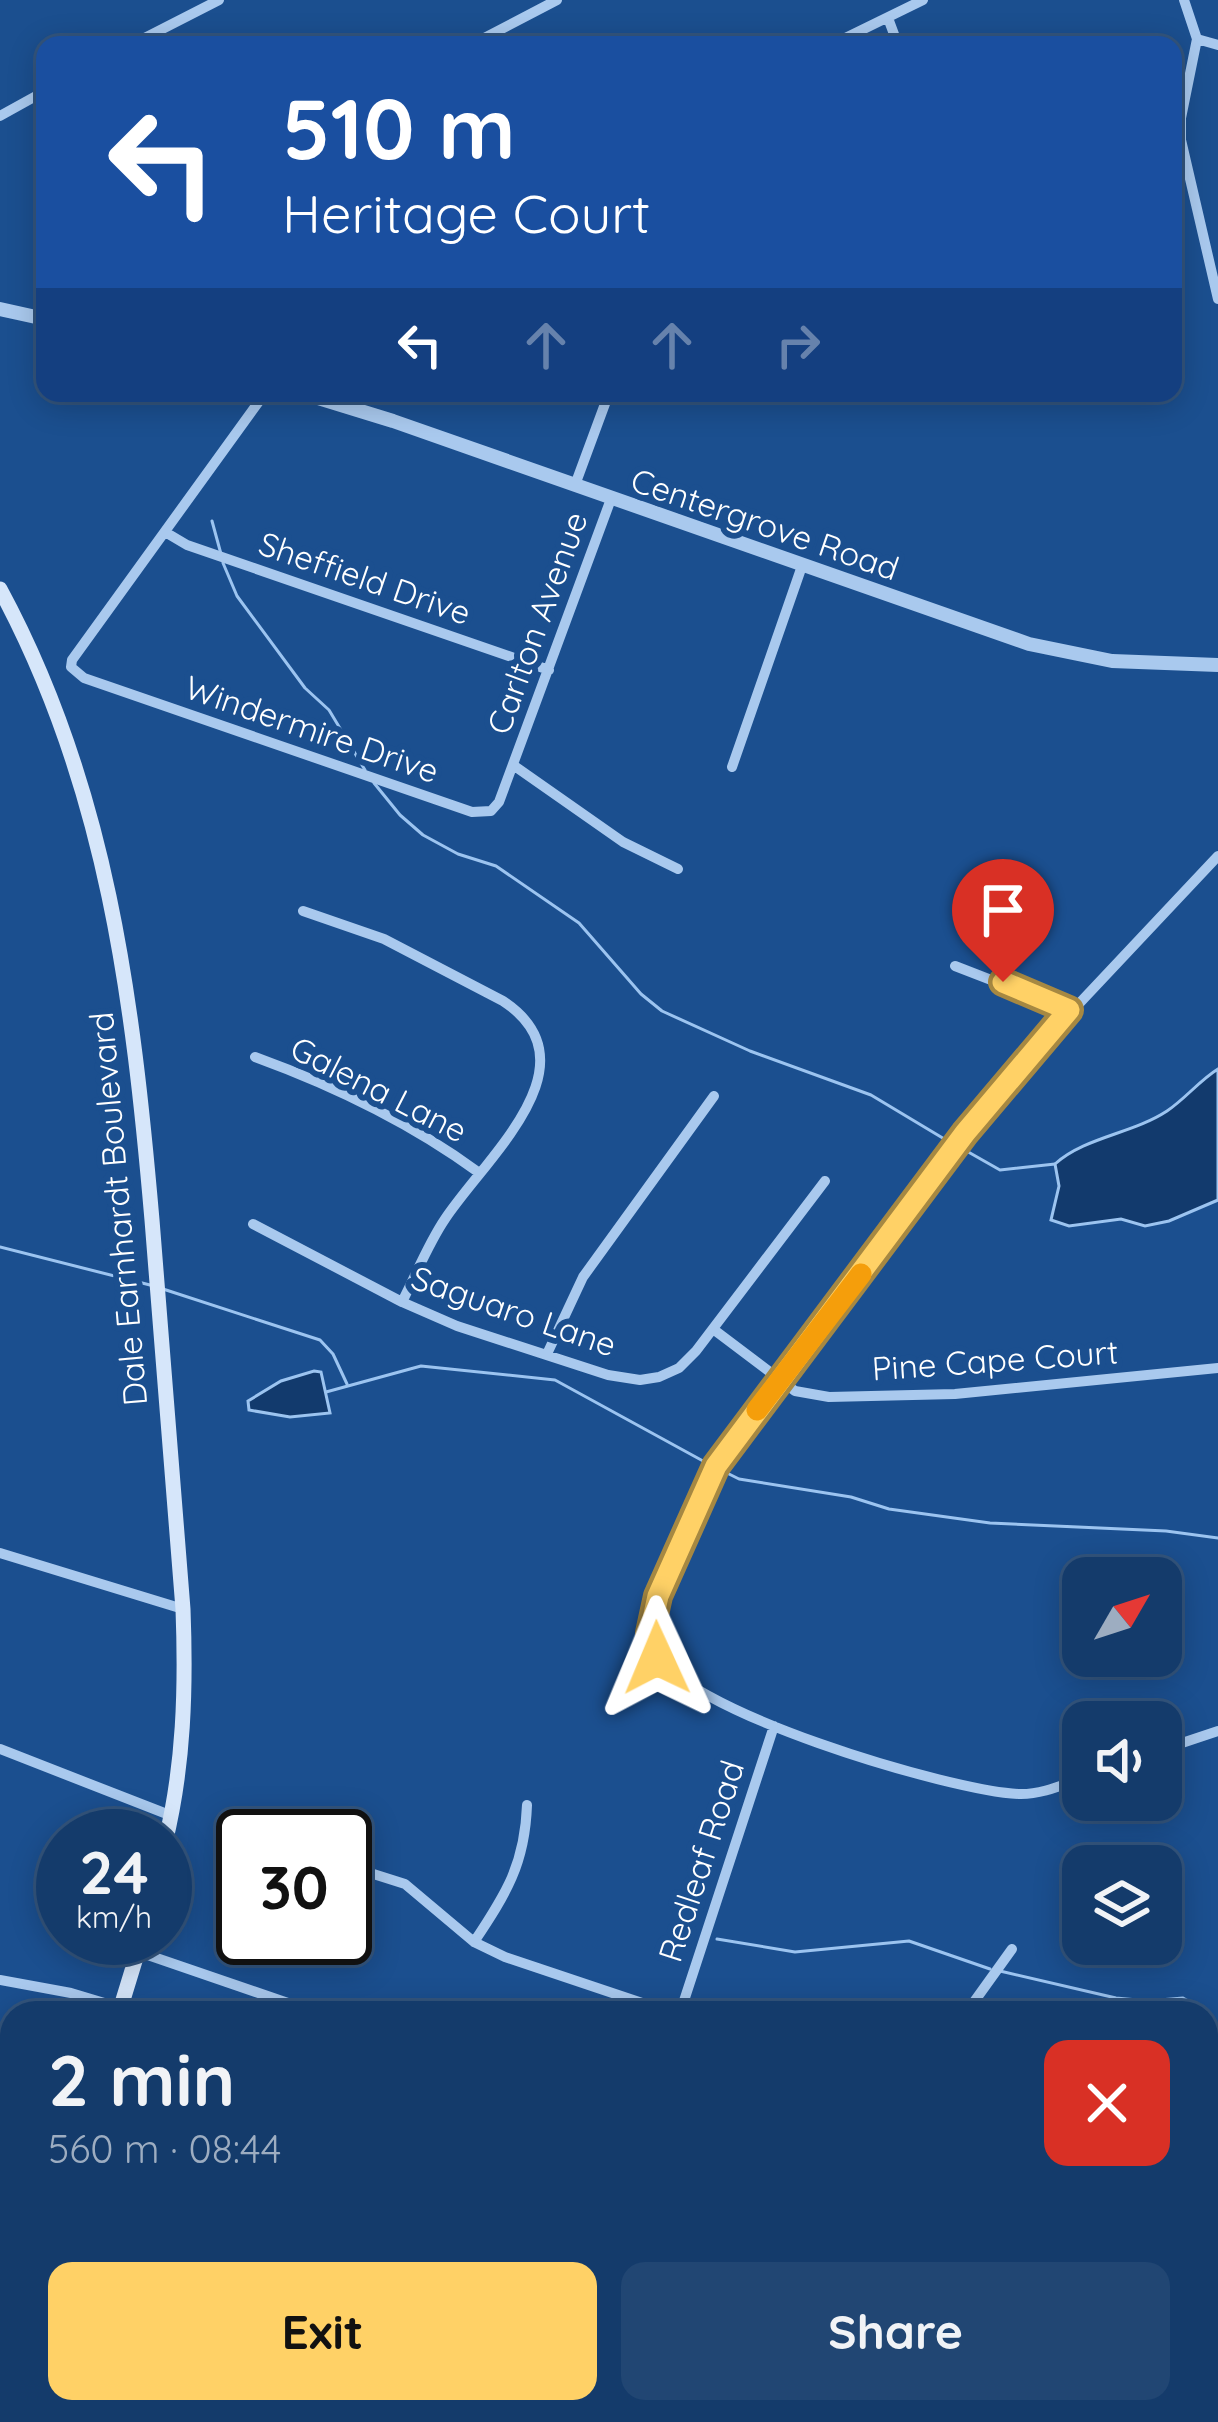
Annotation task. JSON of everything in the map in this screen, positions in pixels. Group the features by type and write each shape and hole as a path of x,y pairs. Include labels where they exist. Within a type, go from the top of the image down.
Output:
{"main road":[{"name":"Dale Earnhardt Boulevard","path":"0,589 45,686 80,782 123,957 140,1080 183,1609 186,1693 173,1809"},
{"path":"123,2001 134,1965"}],"street":[{"path":"149,36 219,0"},
{"path":"849,36 923,0"},
{"path":"1182,113 1197,39 1184,0"},
{"path":"488,36 552,1"},
{"path":"888,17 895,36"},
{"path":"1197,39 1218,45"},
{"path":"0,116 36,96"},
{"path":"1182,144 1218,298"},
{"path":"0,309 36,317"},
{"path":"165,532 259,402"},
{"name":"Centergrove Road","path":"329,402 1066,654 1112,661 1218,665"},
{"name":"Carlton Avenue","path":"574,485 605,402"},
{"name":"Carlton Avenue","path":"513,765 611,499"},
{"name":"Windermire Drive","path":"165,532 72,660 71,667 84,678 472,812 491,811 499,802 513,765"},
{"name":"Sheffield Drive","path":"165,532 187,545 549,670"},
{"path":"732,767 802,566"},
{"path":"513,765 623,842 678,869"},
{"path":"1062,1786 1022,1794 940,1782 774,1726 664,1666 653,1650 650,1633 658,1596 703,1490 779,1381 965,1133 1069,1010 1218,856"},
{"path":"303,911 383,939 521,1013 538,1040 542,1072 534,1098 442,1223 402,1302"},
{"path":"956,966 1069,1010"},
{"name":"Galena Lane","path":"255,1058 309,1077 447,1150 478,1172"},
{"path":"548,1354 583,1276 714,1096"},
{"name":"Saguaro Lane","path":"253,1224 457,1326 608,1375 640,1380 679,1368 825,1181"},
{"path":"713,1329 779,1381"},
{"name":"Pine Cape Court","path":"779,1381 810,1395 889,1398 1218,1368"},
{"path":"0,1552 183,1609"},
{"name":"Redleaf Road","path":"680,2001 774,1726"},
{"path":"1182,1743 1218,1732"},
{"path":"0,1749 154,1809"},
{"path":"474,1942 513,1881 527,1805"},
{"path":"372,1875 418,1891 474,1942 556,1976 637,2001"},
{"path":"975,2001 1012,1949"},
{"path":"185,1965 280,2001"},
{"path":"0,1980 94,2001"}],"water":[{"path":"1218,1069 1218,1200 1145,1226 1121,1219 1069,1226 1051,1220 1059,1186 1055,1164 1080,1148 1167,1111"},
{"path":"321,1372 330,1413 290,1417 249,1410 248,1401 281,1381"}],"waterway":[{"path":"212,521 221,554"},
{"path":"223,563 237,596 305,688 329,710 365,770"},
{"path":"374,783 423,835 458,854 496,866 579,923 641,994 662,1011 750,1051 871,1095 946,1140"},
{"path":"963,1149 1000,1170 1055,1164"},
{"path":"0,1247 154,1286"},
{"path":"163,1289 320,1340 333,1354 347,1384"},
{"path":"326,1392 421,1366 555,1380 714,1467"},
{"path":"723,1471 739,1479 851,1497 889,1509 990,1523 1218,1538"},
{"path":"717,1939 795,1952 909,1941 990,1969"},
{"path":"1000,1971 1148,2001"},
{"path":"1148,2001 1188,2001"}],"slow traffic":[{"path":"757,1410 861,1274"}],"route":[{"path":"657,1658 650,1633 658,1596 716,1466 965,1133 1069,1010 1003,982"}]}
